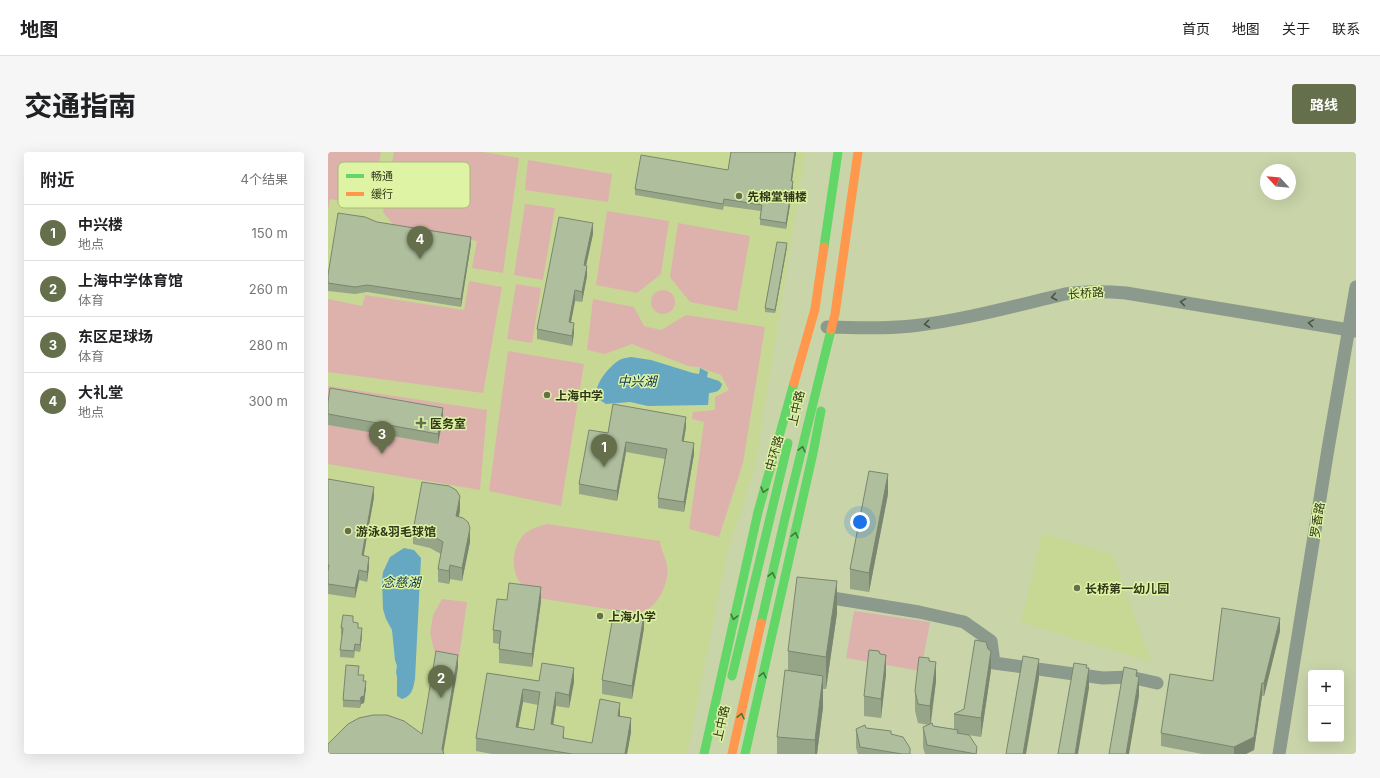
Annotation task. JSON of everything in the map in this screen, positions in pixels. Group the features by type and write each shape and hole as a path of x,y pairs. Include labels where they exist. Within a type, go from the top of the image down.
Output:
{"main road":[{"name":"上中路","path":"794,418 823,295 829,152"},
{"name":"中环路","path":"704,754 758,512 816,309 838,152"},
{"path":"732,754 785,518 835,314 858,152"},
{"name":"上中路","path":"746,754 813,453 837,327 864,152"},
{"name":"上中路","path":"730,686 790,433"}],"street":[{"name":"罗香路","path":"1280,754 1327,457 1353,330 1356,287"},
{"name":"长桥路","path":"816,326 888,327 935,323 1065,294 1102,291 1126,293 1353,330"},
{"path":"804,594 919,612 964,622 991,642 994,662 1103,678 1130,677 1157,683"}],"shaded area":[{"name":"上海中学","path":"328,152 806,152 755,466 727,553 687,754 328,754"},
{"path":"328,152 381,152 379,162 338,162 338,201 330,199 328,210"},
{"path":"394,152 483,152 519,158 503,273 472,268 477,241 396,228 383,212 384,208 470,208 470,162 392,162"},
{"path":"528,160 612,174 608,202 525,190"},
{"path":"525,204 555,208 543,280 514,275"},
{"path":"607,211 669,221 661,274 637,293 596,285"},
{"path":"678,223 750,236 737,311 690,302 670,277"},
{"path":"469,281 502,287 483,393 328,372 328,299 362,306 365,295 464,310"},
{"path":"516,284 541,288 532,343 507,339"},
{"path":"663,290 672,293 675,302 672,311 663,314 654,311 651,302 654,293"},
{"path":"593,299 634,307 644,326 661,330 686,315 765,327 743,463 719,537 689,529 704,422 692,419 693,412 715,410 715,397 729,390 721,375 698,367 688,366 632,344 605,354 587,350"},
{"path":"508,351 584,364 561,506 489,491"},
{"path":"328,386 487,410 480,490 328,464 328,425 438,444 443,418 328,412"},
{"path":"548,524 660,541 668,571 663,590 656,602 643,612 634,613 538,598 525,588 519,581 514,569 514,555 522,536 532,529"},
{"name":"长桥第一幼儿园","path":"1042,533 1112,554 1151,662 1021,622"},
{"path":"442,599 467,602 459,657 435,654 430,633 433,615"},
{"path":"854,611 930,622 921,671 846,658"}],"water":[{"name":"中兴湖","path":"631,357 651,360 699,374 700,368 708,372 707,377 719,381 722,384 720,389 709,393 708,405 648,406 630,402 606,404 599,399 597,395 600,381 615,363 621,359"},
{"name":"念慈湖","path":"404,548 414,550 421,558 415,679 413,689 410,694 402,699 397,696 397,666 392,630 383,609 382,580 383,572 390,557"}],"building":[{"path":"731,152 795,152 791,181 793,181 786,223 760,219 762,205 724,199 723,204 635,189 641,155 728,170"},
{"path":"338,213 365,217 377,222 471,237 461,299 367,285 355,287 328,283"},
{"path":"559,217 593,223 584,265 587,266 582,292 575,290 569,322 574,323 572,336 537,329"},
{"path":"777,242 787,243 775,310 765,308"},
{"path":"330,388 443,408 438,434 328,414"},
{"path":"613,404 686,417 682,441 694,443 684,502 658,498 667,449 626,442 617,491 579,484 589,430 608,433"},
{"path":"869,471 888,474 869,573 850,569"},
{"name":"游泳&羽毛球馆","path":"328,479 374,487 362,555 369,557 367,572 359,570 355,588 328,584"},
{"path":"422,482 449,486 456,490 460,496 456,516 463,518 468,522 470,528 462,568 450,565 449,571 438,569 443,542 430,534 413,531"},
{"path":"797,577 837,581 826,657 788,651"},
{"path":"509,583 541,587 532,654 499,649 501,631 493,630 497,599 507,600"},
{"path":"1222,608 1280,618 1264,683 1262,683 1254,737 1234,747 1161,733 1170,674 1213,681"},
{"path":"614,610 644,615 632,686 602,680"},
{"path":"343,615 353,616 353,622 358,623 358,628 362,628 360,645 355,644 354,651 340,650"},
{"path":"975,640 986,642 988,649 991,651 981,718 954,714 964,709"},
{"path":"869,650 879,651 880,654 886,655 881,699 864,696"},
{"path":"436,651 458,655 442,749 444,754 328,754 328,744 348,724 359,718 373,715 387,715 404,721 422,734"},
{"path":"1023,656 1039,659 1023,754 1006,754"},
{"path":"919,657 929,658 929,661 936,662 930,706 918,704 915,691"},
{"path":"542,663 574,668 569,695 556,692 551,724 564,727 563,738 592,743 600,699 620,703 618,716 631,718 625,754 572,754 476,738 487,673 539,681","holes":["523,689 540,692 534,730 516,727"]},
{"path":"1074,663 1087,665 1086,668 1089,668 1075,754 1058,754"},
{"path":"346,665 359,666 358,675 364,675 363,681 366,681 364,696 361,697 360,701 343,700"},
{"path":"1124,667 1137,670 1136,676 1139,677 1126,754 1109,754"},
{"path":"785,670 823,676 815,740 777,737"},
{"path":"932,723 933,726 958,730 957,733 969,735 977,747 976,754 927,745 923,727"},
{"path":"865,725 866,728 891,731 891,734 903,737 910,748 910,754 860,747 856,729"}],"traffic: fast":[{"path":"824,247 838,152"},
{"path":"761,623 831,330"},
{"path":"704,754 758,512 794,383"},
{"path":"745,754 813,453 821,411"},
{"path":"732,676 788,443"}],"traffic: slow":[{"path":"831,330 835,314 858,152"},
{"path":"794,383 815,309 824,247"},
{"path":"732,754 761,623"}],"place":[{"name":"先棉堂辅楼","path":"739,196"},
{"name":"大礼堂","path":"420,259"},
{"name":"上海中学","path":"547,395"},
{"name":"医务室","path":"421,423"},
{"name":"东区足球场","path":"382,454"},
{"name":"中兴楼","path":"604,467"},
{"name":"游泳&羽毛球馆","path":"348,531"},
{"name":"长桥第一幼儿园","path":"1077,588"},
{"name":"上海小学","path":"600,616"},
{"name":"上海中学体育馆","path":"441,698"}]}
